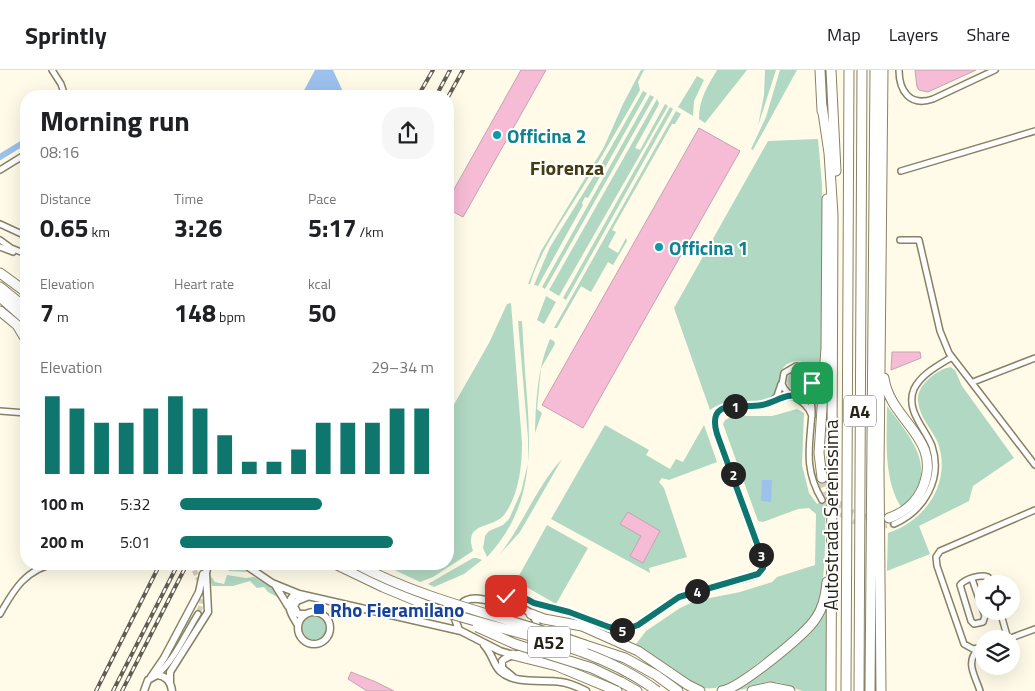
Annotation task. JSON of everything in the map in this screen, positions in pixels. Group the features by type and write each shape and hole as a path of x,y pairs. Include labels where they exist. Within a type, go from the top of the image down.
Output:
{"highway":[{"name":"A4","path":"820,70 832,195 834,289 833,484"},
{"path":"831,70 837,183 834,289"},
{"name":"Autostrada Serenissima","path":"846,691 849,70"},
{"name":"Autostrada Serenissima","path":"859,691 862,70"},
{"path":"875,70 876,622 881,691"},
{"path":"872,691 876,622 883,70"},
{"path":"822,106 827,184 826,348 819,460 822,478"},
{"path":"0,273 20,288"},
{"path":"0,287 20,303"},
{"path":"0,297 20,315"},
{"path":"881,303 886,388 896,408 920,439 927,462 926,480 918,496 892,521"},
{"path":"0,311 17,325 20,330"},
{"path":"832,691 833,484"},
{"path":"722,691 737,686 801,635 820,612 827,587 828,538 833,484"},
{"name":"A52","path":"348,570 436,609 585,653 619,668 657,691"},
{"name":"A52","path":"370,570 444,602 585,645 638,669 670,691"},
{"path":"436,609 509,642 592,668 637,691"},
{"path":"531,614 540,618 582,626 638,651 700,691"},
{"path":"585,645 625,658 656,675 678,691"},
{"path":"513,655 557,666 617,691"},
{"path":"752,691 770,686 789,690"},
{"path":"764,691 789,690"}],"street":[{"path":"52,70 63,90"},
{"path":"899,70 899,82 903,92 912,99 922,101 933,99 995,70"},
{"path":"901,171 1035,132"},
{"path":"0,170 20,158"},
{"path":"0,224 20,233"},
{"path":"0,240 20,252"},
{"path":"900,240 920,240 944,344 1035,465"},
{"path":"0,247 20,253"},
{"path":"892,521 911,515 928,496 934,475 934,455 912,406 914,389 926,375 952,357"},
{"path":"973,382 1035,358"},
{"path":"769,404 777,396 788,369 800,366 811,374 812,416 808,443 809,458 813,480 822,500"},
{"path":"782,381 784,390 806,404 812,416"},
{"path":"506,588 534,603 624,630 638,625 679,597 758,574 763,568 762,557 717,434 714,420 718,412 727,406 769,404 786,397 806,394 811,388"},
{"path":"0,411 20,413"},
{"path":"975,648 968,647 964,644 937,566 936,557 940,551 1035,510"},
{"path":"0,614 14,591 26,577 37,570"},
{"path":"153,677 199,592 206,570"},
{"path":"168,680 170,672 208,612 207,570"},
{"path":"253,570 278,588 298,625 300,636 308,643 318,643 327,638 330,625 326,617 317,612 299,615 295,611 294,606 297,601 309,597"},
{"path":"972,579 984,614 984,620 980,624 972,623 959,588 961,583 972,579 975,578"},
{"path":"272,583 309,597 434,626 451,628 504,653 513,655"},
{"path":"489,601 499,599 506,588"},
{"path":"506,588 508,601 531,614 537,625 536,640 528,651 503,660 502,666 513,677"},
{"path":"290,610 290,599 294,595 299,594"},
{"path":"434,626 451,623 455,619 458,608 466,600 489,601 522,608"},
{"path":"298,625 300,619 307,613"},
{"path":"144,691 145,683 161,672 198,614"},
{"path":"455,619 458,628 462,632"},
{"path":"1020,635 1035,629"},
{"path":"482,642 492,654 499,670 513,677 523,680 562,682 586,691"},
{"path":"172,656 166,674 172,691"},
{"path":"975,656 971,662 975,675"},
{"path":"975,675 980,691"},
{"path":"153,677 160,676 168,680"}],"green space":[{"path":"641,70 644,70 638,82 640,90 552,236 530,284 528,284 541,251 604,147"},
{"path":"717,70 747,70 705,123 699,119 700,105"},
{"path":"765,70 776,70 758,126 764,95"},
{"path":"780,70 797,70 753,150 751,149 766,117"},
{"path":"697,76 704,80 694,101 693,116 678,107"},
{"path":"643,91 647,93 588,198 585,197 583,205 538,286 534,285 550,247 602,163"},
{"path":"650,95 654,97 545,289 542,287"},
{"path":"657,99 658,106 635,148 640,150 665,104 668,106 559,296 549,290"},
{"path":"670,107 673,109 566,300 563,298"},
{"path":"676,111 681,114 675,124 672,124 612,230 616,232 608,247 618,253 626,238 627,241 613,265 608,262 591,292 581,286 557,328 554,328"},
{"path":"818,139 822,185 822,368 813,370 803,362 787,364 781,374 778,388 771,399 757,404 725,404 710,410 674,308 768,141"},
{"path":"546,296 556,302 544,324 537,320"},
{"path":"511,303 522,443 520,471 513,499 504,515 476,530 472,535 471,541 473,551 454,563 454,404 489,343 507,304"},
{"path":"518,321 522,321 528,421 529,445 528,459 528,438"},
{"path":"550,339 555,344 541,368 546,350"},
{"path":"950,367 955,370 962,386 1014,458 973,486 969,501 919,526 930,554 887,571 888,533 913,520 924,510 938,486 941,458 938,443 923,418 919,407 918,395 924,384 933,375"},
{"path":"541,368 537,409 542,413 535,433 538,386"},
{"path":"797,371 804,374 807,381 804,388 797,391 790,388 787,381 790,374"},
{"path":"887,406 913,443 919,456 921,468 920,481 913,494 901,507 891,484 887,458"},
{"path":"797,409 804,413 802,465 809,493 817,504 826,498 823,580 816,610 810,621 798,633 742,675 730,683 717,688 703,688 687,681 636,644 646,631 680,608 695,601 740,592 772,582 777,577 815,565 816,514 809,508 798,509 763,522 758,521 723,424 725,420 733,416 772,416"},
{"path":"605,425 649,450 646,455 670,469 676,459 683,462 704,425 717,462 669,480 662,478 659,482 664,488 687,557 649,568 650,573 551,519"},
{"path":"562,459 520,532 499,555 545,482"},
{"path":"527,470 523,492 516,514 504,536 487,557 483,548 485,536 489,531 503,525 509,519 521,492"},
{"path":"547,525 588,548 556,604 516,581"},
{"path":"473,558 482,560 464,574 434,587 428,584 454,570"},
{"path":"212,570 210,575 215,582 224,584 227,575 246,578 254,577 276,590 288,613 279,598 268,592 264,587 257,588 250,581 233,586 212,586 209,575"},
{"path":"228,570 244,570 247,572"},
{"path":"395,570 444,570 420,582"},
{"path":"827,607 827,691 803,691 773,682 732,691 737,688"},
{"path":"311,615 321,617 326,626 326,631 321,638 312,640 307,638 301,628 303,621"}],"water":[{"path":"315,70 333,70 342,90 304,90"},
{"path":"762,480 772,480 771,502 761,501"}],"building":[{"name":"Officina 2","path":"521,70 546,70 463,217 454,212 454,189"},
{"path":"915,70 976,70 928,92 919,90 917,87"},
{"name":"Officina 1","path":"699,128 740,151 583,428 542,405"},
{"path":"892,352 920,352 921,358 891,370"},
{"path":"628,512 660,531 643,563 630,556 641,536 620,524"},
{"path":"351,672 394,691 367,691 348,679"}],"waterway":[{"path":"0,157 20,145"}],"tunnel":[{"path":"822,478 825,489 831,498 847,512 868,518 889,518"},
{"path":"822,500 838,513 855,522 874,526 894,524"},
{"path":"194,570 202,594 198,614"}],"railway":[{"path":"421,90 433,70"},
{"path":"439,90 450,70"},
{"path":"452,90 463,70"},
{"path":"96,691 157,570"},
{"path":"113,691 175,570"},
{"path":"122,691 184,570"}],"place":[{"name":"Officina 2","path":"497,135"},
{"name":"Officina 1","path":"659,247"},
{"name":"Rho Fieramilano","path":"319,609"}],"district":[{"name":"Fiorenza","path":"567,167"}],"route":[{"path":"506,596 506,588 534,603 569,612 618,630 624,630 638,625 661,607 685,594 752,577 760,573 763,568 763,560 730,464 717,434 714,423 715,416 722,408 727,406 757,406 773,403 789,396 802,396 809,391 812,383"}]}
